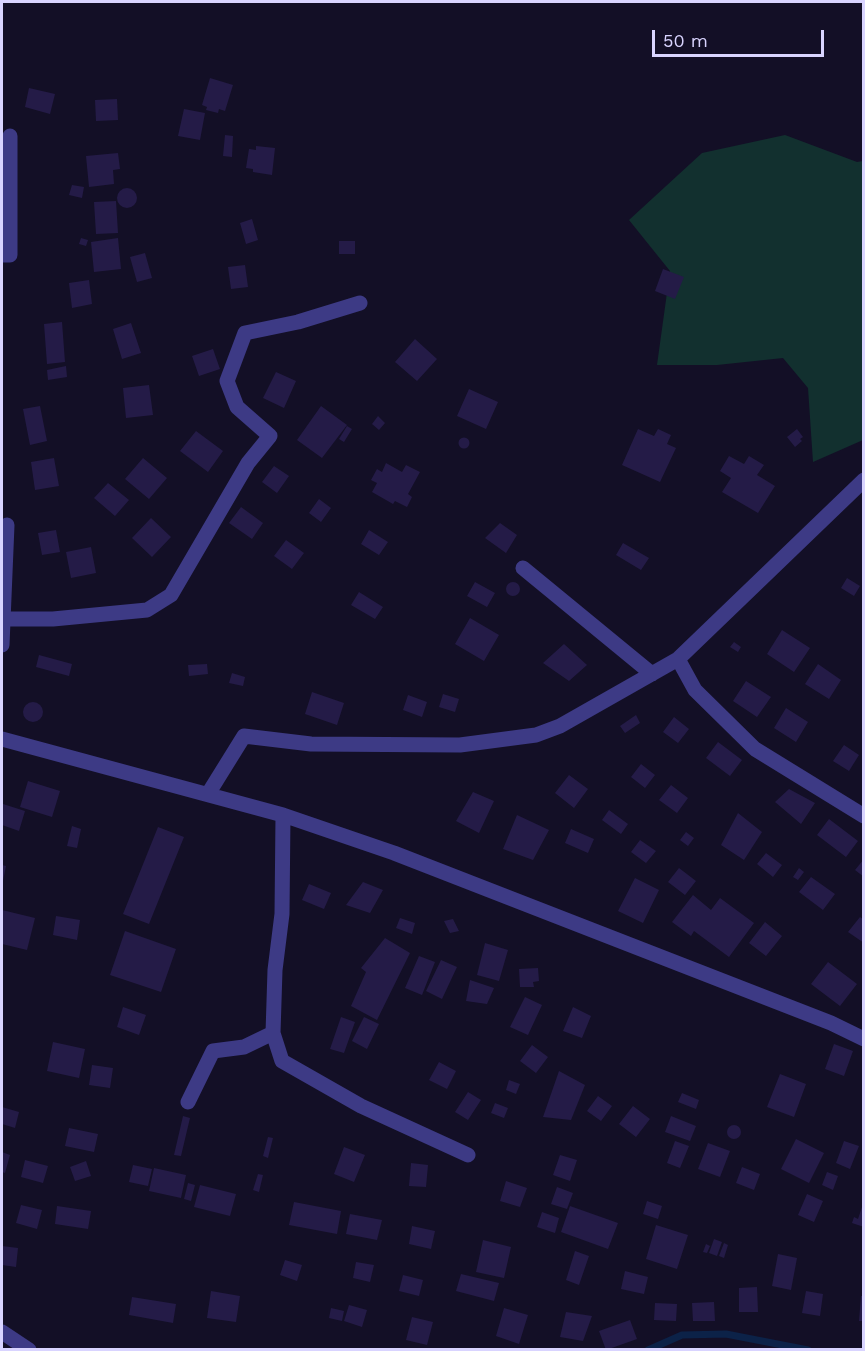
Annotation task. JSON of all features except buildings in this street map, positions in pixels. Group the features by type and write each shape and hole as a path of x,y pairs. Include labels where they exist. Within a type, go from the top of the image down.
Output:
{"street":[{"path":"2,255 10,255 10,136"},
{"path":"4,619 53,619 147,610 171,595 248,463 270,436 237,407 227,381 245,333 298,322 360,303"},
{"path":"208,794 244,736 311,744 460,744 536,735 560,726 678,659 864,480"},
{"path":"2,645 7,525"},
{"path":"523,568 652,674"},
{"path":"678,659 695,690 755,749 864,816"},
{"path":"2,739 283,815 393,853 831,1023 864,1039"},
{"path":"283,815 282,914 275,970 273,1033 282,1061 361,1106 468,1155"},
{"path":"188,1102 213,1051 244,1047 273,1033"},
{"path":"2,1332 29,1350"}],"green space":[{"path":"785,135 857,162 863,161 863,440 813,462 808,388 783,358 717,365 657,365 670,271 629,220 702,153"}],"waterway":[{"path":"648,1350 682,1335 726,1334 808,1350"}]}
